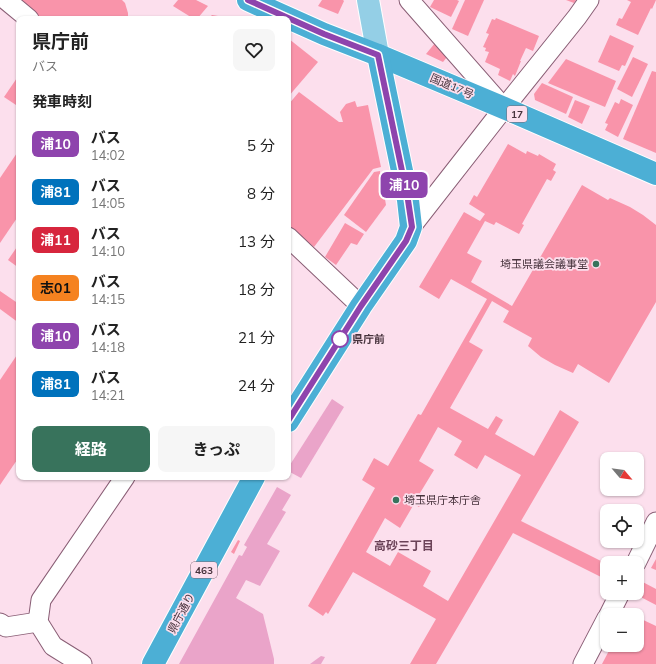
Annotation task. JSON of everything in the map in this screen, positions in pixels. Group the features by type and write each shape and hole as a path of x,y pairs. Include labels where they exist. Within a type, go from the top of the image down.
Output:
{"highway":[{"name":"国道17号","path":"248,0 284,16"},
{"name":"国道17号","path":"291,19 504,108 656,174"},
{"path":"291,416 361,306 406,241 412,227 408,200 378,55"},
{"name":"県庁通り","path":"153,664 252,480"}],"main road":[{"path":"368,0 378,55"}],"street":[{"path":"6,0 25,16"},
{"path":"409,0 504,108"},
{"path":"412,227 589,0"},
{"path":"291,241 361,306"},
{"path":"82,664 54,646 38,622 41,600 123,480"},
{"path":"639,556 656,522"},
{"path":"0,623 6,627 38,622"},
{"path":"584,664 600,632"}],"shaded area":[{"path":"332,399 344,407 301,478 291,473 291,463"},
{"path":"277,487 291,495 282,510 286,512 267,544 280,551 260,586 246,580 236,598 263,614 274,664 179,664 239,555 242,556 247,547 244,545"},
{"path":"321,656 325,657 321,664 310,664"}],"building":[{"path":"18,0 122,0 125,3 128,13 128,16 37,16"},
{"path":"178,0 196,0 208,6 200,16 189,16 173,6"},
{"path":"322,0 344,1 338,14 318,6"},
{"path":"434,0 459,1 451,17 430,7"},
{"path":"465,0 484,0 468,36 452,29"},
{"path":"566,0 576,0 574,3"},
{"path":"627,0 656,0 638,35 616,25 619,18 622,19 631,2"},
{"path":"496,18 539,36 533,51 526,48 515,76 513,74 510,81 498,75 500,69 485,62 489,52 485,51 486,48 483,47 489,34 486,33 492,19 495,20"},
{"path":"610,35 634,46 625,66 622,65 619,71 598,62"},
{"path":"291,41 318,62 291,94"},
{"path":"435,43 447,57 443,62 426,54"},
{"path":"633,57 648,64 632,97 617,89"},
{"path":"566,59 616,81 605,107 548,83"},
{"path":"652,71 656,72 656,153 623,139"},
{"path":"16,79 16,105 4,97"},
{"path":"542,83 573,97 566,114 535,100 534,94"},
{"path":"299,92 339,122 343,122 340,112 346,104 355,101 357,107 368,105 381,167 373,169 314,247 291,228 291,101"},
{"path":"621,99 633,105 618,137 605,130 608,124 605,123 615,102 619,104"},
{"path":"575,100 590,106 582,124 568,117"},
{"path":"508,144 526,154 527,151 538,156 539,154 556,164 553,170 556,172 551,181 547,179 522,224 524,225 519,234 496,222 494,225 485,221 467,253 482,261 471,282 512,306 582,185 608,200 610,198 630,207 656,225 656,302 609,383 578,364 573,373 541,357 528,346 532,338 503,322 509,311 492,301 469,342 483,350 450,408 488,429 496,416 503,420 495,434 534,456 560,410 579,422 521,521 600,560 600,576 513,533 436,664 410,664 436,619 353,572 328,614 326,612 323,616 308,606 375,488 362,480 374,458 388,466 418,414 421,415 487,299 451,279 439,299 419,287 464,212 480,221 485,214 469,204 474,195 477,197","holes":["438,427 462,441 454,455 477,469 485,455 521,475 448,601 423,586 431,571 398,552 390,566 366,552 385,518 400,528 414,504 419,507 426,496 420,493 434,470 419,461"]},
{"path":"16,154 16,219 0,243 0,178"},
{"path":"380,171 386,205 366,232 344,215 374,172"},
{"path":"345,223 364,234 357,245 351,243 336,265 325,257"},
{"path":"16,248 16,266 8,260"},
{"path":"0,291 16,302 16,321 0,309"},
{"path":"16,356 16,461 0,485 0,380"},
{"path":"238,540 240,541 234,554 231,552"},
{"path":"656,559 656,570 651,568"},
{"path":"644,583 656,589 656,605 644,599"},
{"path":"644,620 656,626 656,664 602,664 608,652 644,652"}],"bus line":[{"name":"浦10","path":"248,0 284,16"},
{"name":"浦10","path":"291,19 378,55 408,200 412,227 406,241 361,306 291,416"}],"place":[{"name":"埼玉県議会議事堂","path":"596,264"},
{"name":"県庁前","path":"340,339"},
{"name":"埼玉県庁本庁舎","path":"396,500"}],"district":[{"name":"高砂三丁目","path":"404,546"}]}
